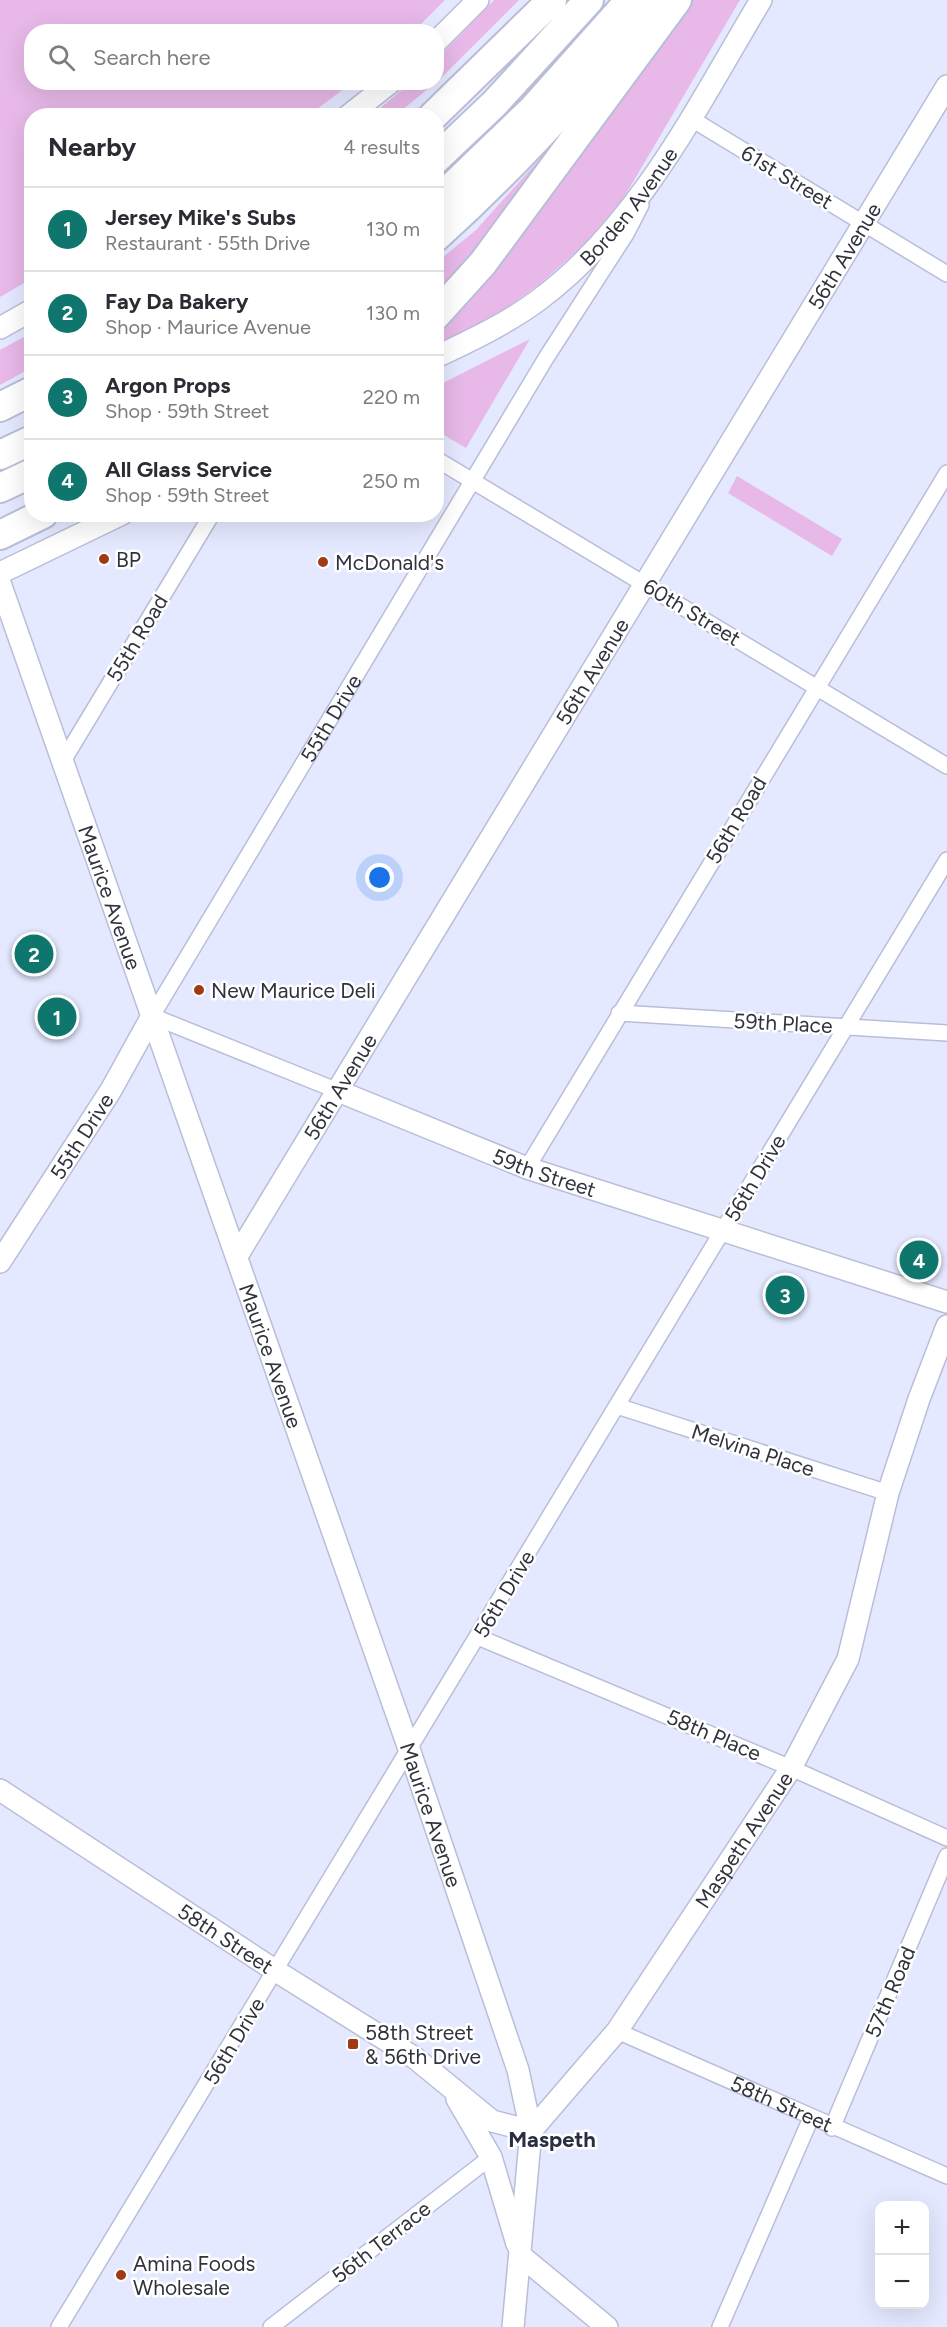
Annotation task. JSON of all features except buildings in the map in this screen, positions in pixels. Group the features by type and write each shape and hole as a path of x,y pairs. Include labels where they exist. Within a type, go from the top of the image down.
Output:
{"highway":[{"path":"441,108 552,0"},
{"path":"444,151 495,103 589,0"},
{"path":"444,194 533,109 630,0"},
{"path":"444,230 479,198 552,121 655,0"},
{"path":"444,306 483,263 677,0"},
{"path":"0,488 24,477"},
{"path":"0,535 27,522"}],"main road":[{"path":"444,34 477,0"},
{"name":"Borden Avenue","path":"444,353 513,318 558,285 600,245 657,173 761,0"},
{"name":"56th Avenue","path":"237,1256 947,86"},
{"path":"358,108 381,90"},
{"path":"0,328 24,314"},
{"path":"0,573 105,522"},
{"name":"Maurice Avenue","path":"0,583 409,1749 518,2070 531,2131"},
{"name":"55th Drive","path":"0,1262 111,1090 152,1016"},
{"name":"59th Street","path":"338,1091 527,1168 947,1302"},
{"name":"Maspeth Avenue","path":"531,2131 617,2031 791,1768 848,1659 888,1493 919,1399 947,1326"},
{"name":"58th Street","path":"0,1790 276,1971 415,2058 492,2121 531,2131"},
{"name":"58th Street","path":"451,2088 491,2157 520,2255"},
{"path":"513,2327 531,2131"},
{"path":"520,2255 607,2327"}],"street":[{"name":"61st Street","path":"690,118 947,274"},
{"name":"55th Drive","path":"152,1016 546,358 626,234 657,173"},
{"name":"60th Street","path":"444,464 947,766"},
{"name":"56th Road","path":"527,1168 947,473"},
{"name":"55th Road","path":"63,761 207,522"},
{"name":"56th Drive","path":"59,2327 947,860"},
{"name":"59th Place","path":"620,1013 947,1033"},
{"name":"59th Street","path":"152,1016 338,1091"},
{"name":"Melvina Place","path":"617,1406 888,1493"},
{"name":"58th Place","path":"478,1637 791,1768 947,1838"},
{"name":"57th Road","path":"832,2128 947,1856"},
{"name":"58th Street","path":"617,2031 832,2128 947,2176"},
{"path":"720,2327 811,2118"},
{"name":"56th Terrace","path":"271,2327 491,2157"}],"shaded area":[{"path":"0,0 445,0 421,24 24,24 24,90 343,90 318,108 24,108 24,283 0,297"},
{"path":"494,0 519,0 444,75 444,52"},
{"path":"690,0 740,0 623,199 586,243 541,283 501,312 444,341 444,325 471,294"},
{"path":"402,90 426,90 405,108 380,108"},
{"path":"545,153 548,155 444,292 444,256 476,230"},
{"path":"24,337 24,372 0,385 0,350"},
{"path":"530,339 466,448 444,435 444,382"},
{"path":"737,476 842,539 832,556 728,493"}],"place":[{"name":"BP","path":"104,559"},
{"name":"McDonald's","path":"323,562"},
{"name":"Fay Da Bakery","path":"34,954"},
{"name":"New Maurice Deli","path":"199,990"},
{"name":"Jersey Mike's Subs","path":"57,1017"},
{"name":"All Glass Service","path":"919,1260"},
{"name":"Argon Props","path":"785,1295"},
{"name":"58th Street & 56th Drive","path":"353,2044"},
{"name":"Amina Foods Wholesale","path":"121,2275"}],"district":[{"name":"Maspeth","path":"552,2139"}]}
